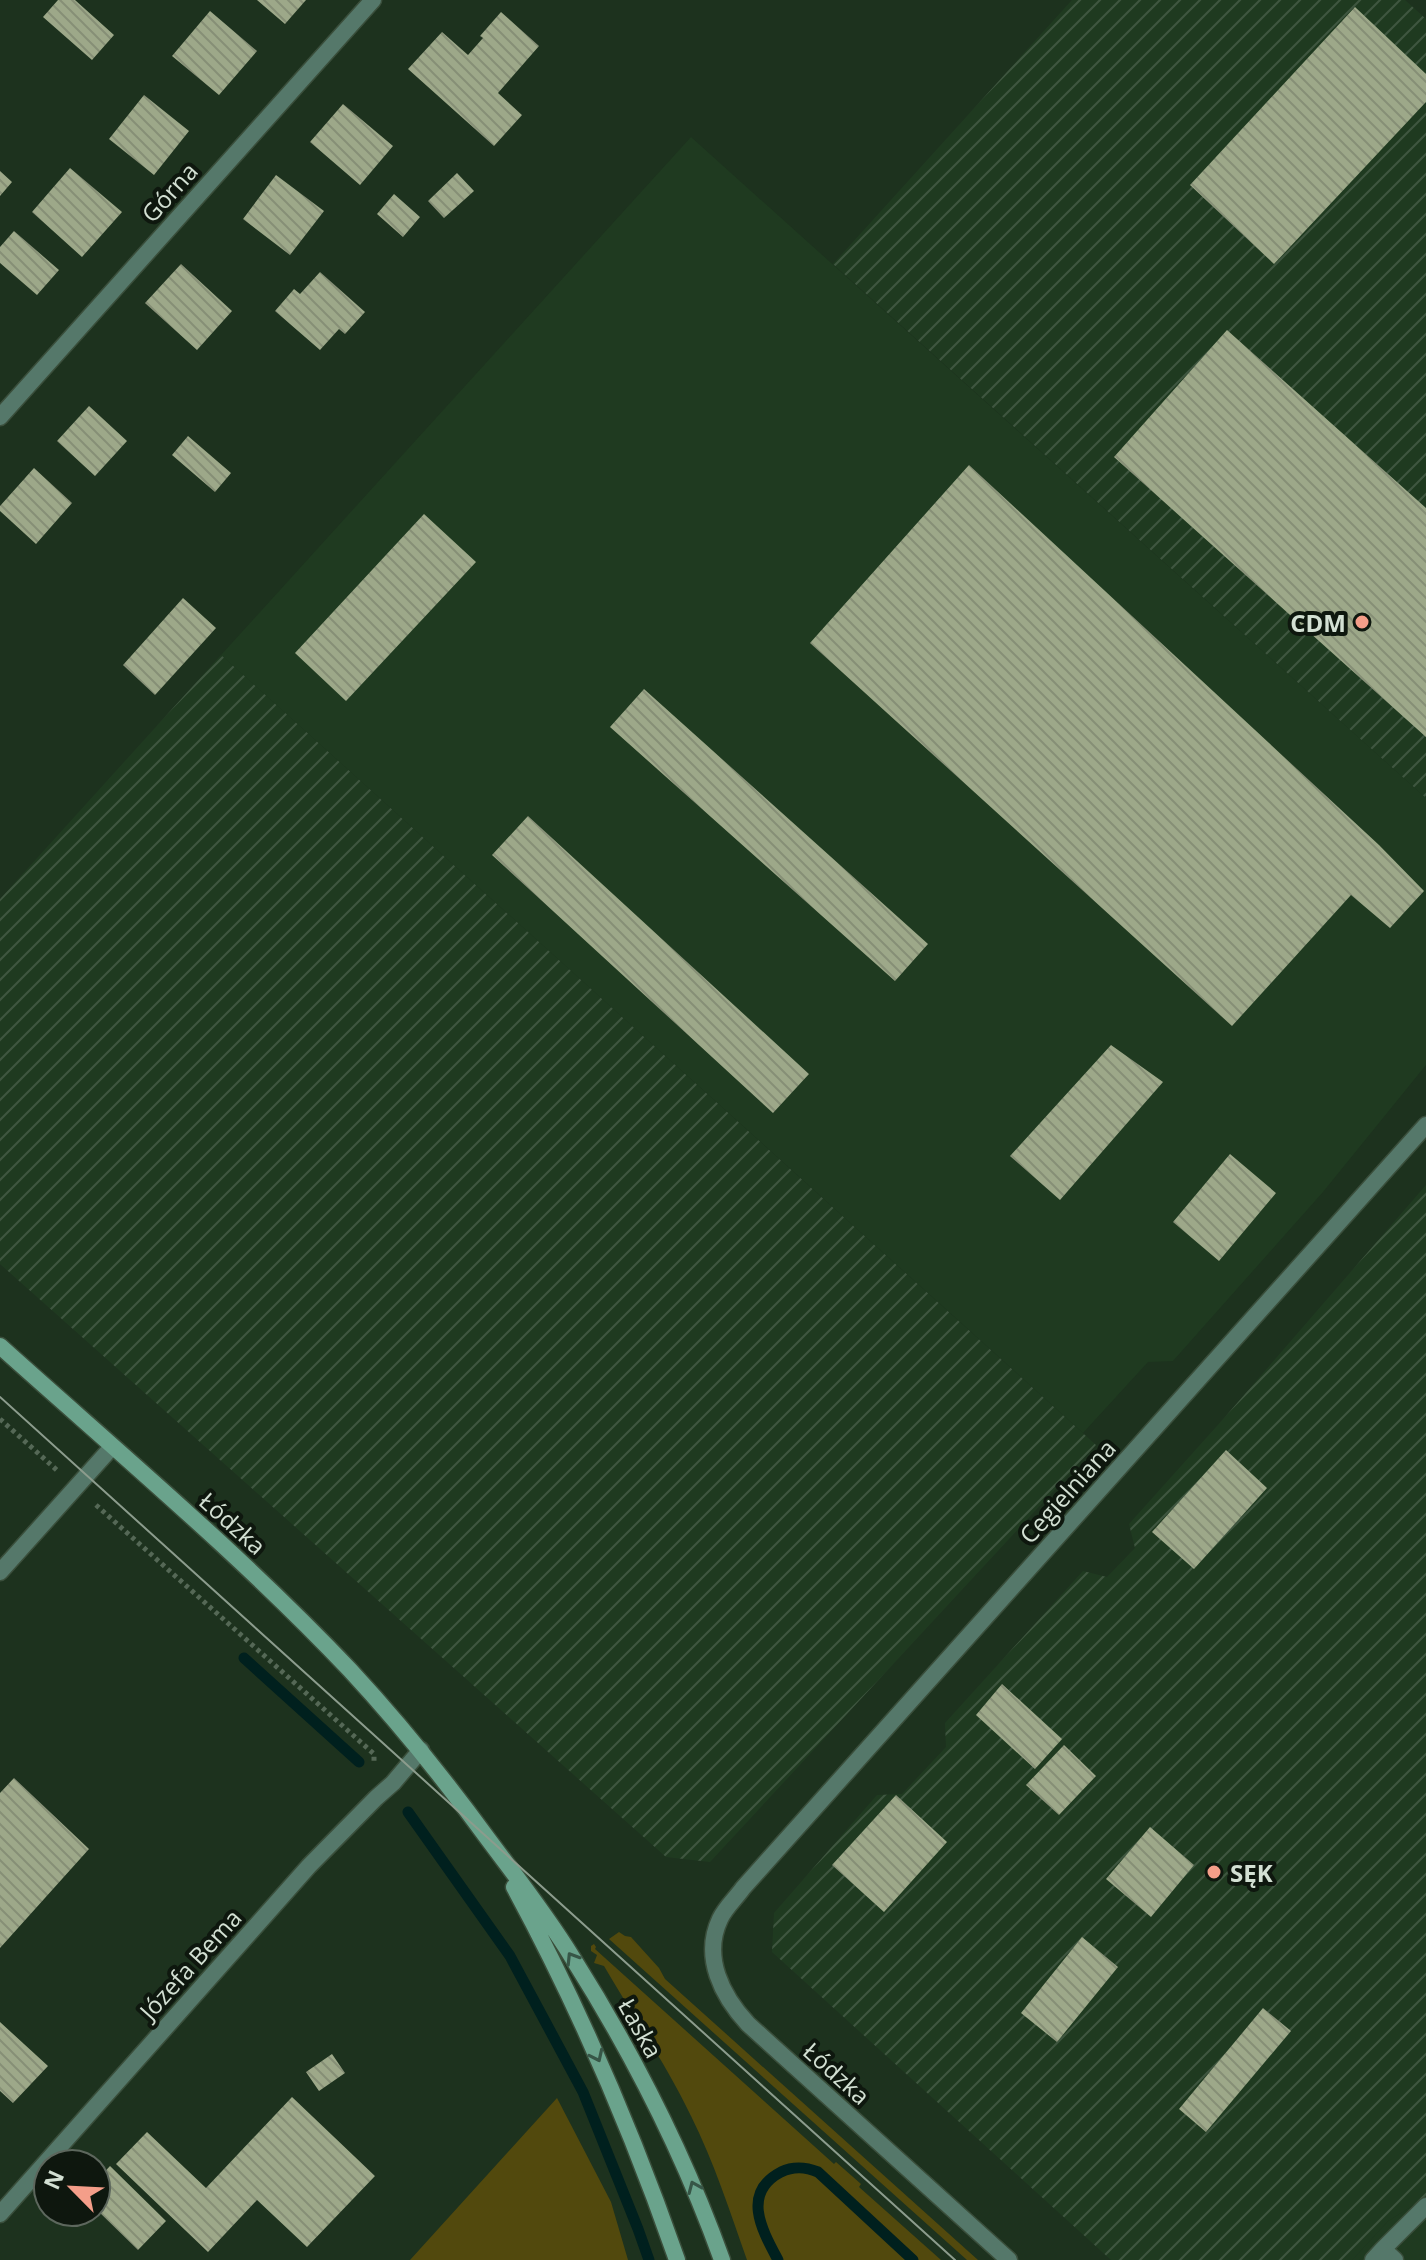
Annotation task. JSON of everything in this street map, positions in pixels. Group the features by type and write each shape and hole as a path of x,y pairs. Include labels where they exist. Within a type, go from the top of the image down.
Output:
{"main road":[{"name":"Łódzka","path":"0,1346 274,1594 350,1670 421,1750"},
{"name":"Łaska","path":"421,1750 572,1956 620,2039 686,2169 722,2260"},
{"name":"Łaska","path":"486,1836 535,1926 600,2061 677,2260"}],"street":[{"name":"Górna","path":"0,417 373,0"},
{"name":"Cegielniana","path":"743,1888 1426,1125"},
{"path":"0,1572 112,1447"},
{"name":"Józefa Bema","path":"0,2214 309,1866 393,1783 421,1750"},
{"name":"Łódzka","path":"743,1888 720,1917 713,1942 722,1991 733,2009 1009,2260"},
{"path":"1384,2256 1426,2206"}],"path":[{"path":"0,1419 374,1754 372,1768 359,1783 376,1798"}],"shaded area":[{"path":"1072,0 1405,0 1426,19 1426,798 833,264"},
{"path":"691,137 1426,798 1426,1065 1323,1192 1173,1361 1148,1362 1083,1433 221,655"},
{"path":"221,655 1096,1445 710,1862 666,1857 0,1264 0,899"},
{"path":"1426,1185 1426,2197 1388,2221 1352,2260 1111,2260 772,1952 774,1913 877,1795 902,1794 946,1747 945,1723 1083,1571 1107,1577 1135,1548 1129,1524"},
{"path":"619,1932 631,1937 665,1979 978,2260 967,2260 609,1939"},
{"path":"594,1944 595,1949 834,2164 836,2162 861,2184 859,2187 941,2260 747,2260 691,2116 604,1966 594,1963 597,1955 591,1951 591,1946"},
{"path":"557,2098 611,2202 628,2260 410,2260"},
{"path":"1426,2197 1426,2260 1352,2260 1388,2221"}],"building":[{"path":"58,0 75,0 114,35 92,60 43,17"},
{"path":"257,0 306,0 285,24"},
{"path":"1355,7 1426,74 1426,102 1274,264 1190,185"},
{"path":"210,11 257,51 219,95 172,56"},
{"path":"501,12 539,46 498,93 522,115 494,146 408,69 442,32 468,55"},
{"path":"144,95 189,131 154,175 109,139"},
{"path":"343,104 393,146 360,185 310,142"},
{"path":"70,168 122,212 82,257 32,212"},
{"path":"0,171 12,182 0,196"},
{"path":"457,173 474,191 444,218 428,201"},
{"path":"276,175 324,211 290,255 243,219"},
{"path":"394,194 420,217 403,237 377,214"},
{"path":"14,231 59,270 37,295 0,263 0,247"},
{"path":"181,264 232,311 197,350 145,303"},
{"path":"320,272 365,312 345,334 339,329 320,350 275,311 294,289 300,294"},
{"name":"CDM","path":"1227,330 1426,508 1426,737 1114,457"},
{"path":"89,406 127,441 95,476 57,441"},
{"path":"188,436 231,473 215,492 172,455"},
{"path":"969,465 1379,845 1424,891 1390,928 1351,895 1232,1026 810,643"},
{"path":"34,468 72,503 36,544 0,511 0,506"},
{"path":"424,514 476,562 346,701 295,653"},
{"path":"183,598 216,628 155,695 123,665"},
{"path":"644,689 928,944 895,981 610,727"},
{"path":"528,816 809,1074 773,1113 492,855"},
{"path":"1111,1045 1163,1082 1060,1200 1010,1156"},
{"path":"1230,1154 1276,1193 1219,1261 1173,1222"},
{"path":"1226,1450 1267,1488 1194,1569 1152,1532"},
{"path":"1002,1684 1062,1739 1035,1769 976,1715"},
{"path":"1064,1745 1096,1776 1059,1815 1026,1785"},
{"path":"14,1778 89,1849 0,1948 0,1793"},
{"path":"896,1795 947,1842 884,1912 832,1865"},
{"path":"1150,1827 1194,1865 1151,1917 1106,1879"},
{"path":"1082,1937 1118,1967 1057,2042 1021,2013"},
{"path":"1263,2008 1291,2031 1206,2132 1179,2109"},
{"path":"0,2022 48,2066 13,2103 0,2091"},
{"path":"332,2054 345,2073 319,2091 306,2072"},
{"path":"292,2097 375,2176 307,2247 257,2200 208,2252 116,2164 147,2132 206,2188"},
{"path":"112,2168 166,2221 138,2250 112,2225"}],"waterway":[{"path":"244,1658 359,1762"},
{"path":"408,1812 510,1956 583,2092 649,2260"},
{"path":"778,2260 761,2225 758,2201 761,2190 769,2181 781,2172 800,2168 818,2172 913,2260"}],"tram line":[{"path":"0,1397 955,2260"}],"place":[{"name":"CDM","path":"1362,622"},
{"name":"SĘK","path":"1214,1872"}]}
